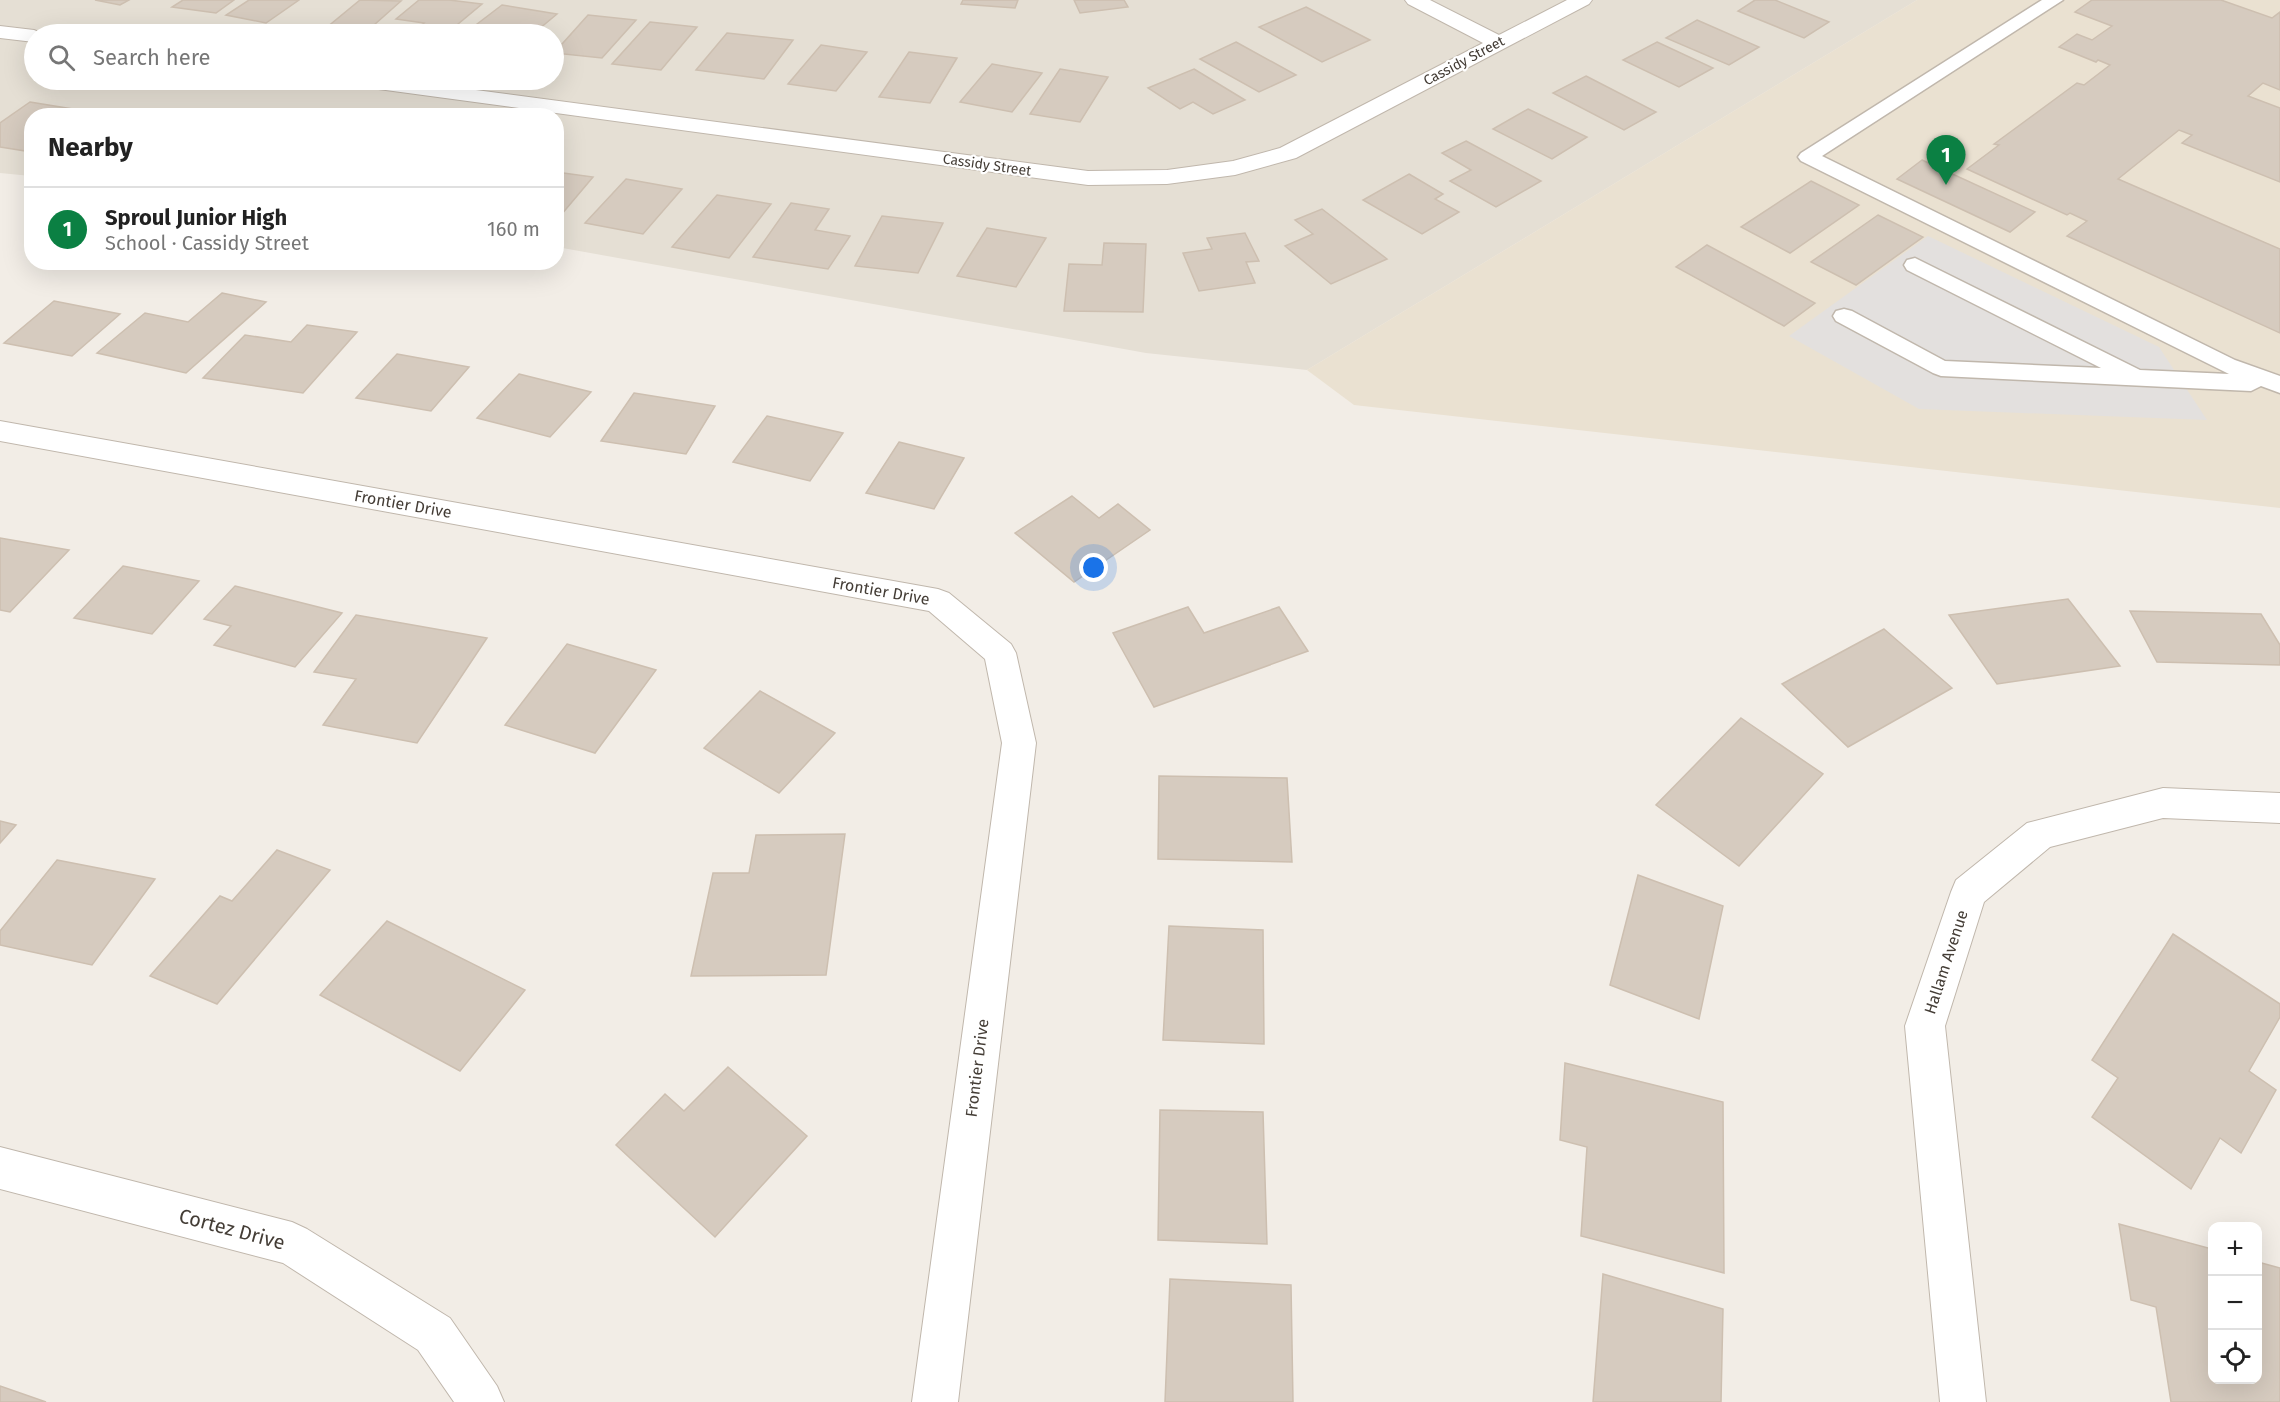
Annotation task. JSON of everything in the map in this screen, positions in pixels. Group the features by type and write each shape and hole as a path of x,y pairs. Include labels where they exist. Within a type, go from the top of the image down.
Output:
{"street":[{"path":"1415,0 1498,43"},
{"name":"Cassidy Street","path":"431,90 1088,178 1167,177 1235,168 1288,153 1582,0"},
{"path":"0,32 24,35"},
{"name":"Frontier Drive","path":"0,431 938,601 1000,653 1019,743 935,1402"},
{"name":"Hallam Avenue","path":"1962,1402 1926,1026 1969,892 2040,834 2163,803 2280,808"},
{"name":"Cortez Drive","path":"0,1168 292,1244 434,1334 481,1402"}],"lane":[{"path":"2054,0 1808,157 2227,365 2278,385"},
{"path":"1915,264 2139,378"},
{"path":"1844,316 1941,368 2278,385"}],"shaded area":[{"path":"0,0 1917,0 1307,370 1146,353 564,248 564,108 24,108 24,175 0,173"},
{"path":"1917,0 2280,0 2280,508 1354,405 1307,370"},
{"path":"1928,236 2159,347 2207,420 1919,409 1789,336"}],"building":[{"path":"95,0 129,0 120,5"},
{"path":"183,0 234,0 216,13 172,7"},
{"path":"249,0 299,0 266,23 226,15"},
{"path":"360,0 401,1 375,24 331,24"},
{"path":"419,0 449,0 482,4 458,24 423,24 396,19"},
{"path":"963,0 1018,0 1015,8 961,4"},
{"path":"1074,0 1124,0 1128,7 1080,13"},
{"path":"1755,0 1775,0 1829,22 1804,38 1738,11"},
{"path":"2092,0 2221,0 2272,18 2280,12 2280,90 2263,83 2248,96 2280,108 2280,182 2182,143 2192,135 2179,130 2118,179 2280,249 2280,333 2067,236 2087,221 2070,213 2067,215 1967,169 1999,145 1994,144 2077,83 2084,85 2110,65 2098,60 2096,62 2059,47 2077,34 2092,40 2112,26 2075,12"},
{"path":"502,5 557,14 545,24 477,24"},
{"path":"1306,7 1370,40 1322,62 1259,27"},
{"path":"588,15 636,20 602,58 564,54 564,42"},
{"path":"1697,20 1759,47 1729,65 1666,38"},
{"path":"650,22 697,27 661,70 612,64"},
{"path":"727,33 793,40 764,79 696,70"},
{"path":"1236,42 1296,75 1259,92 1200,59"},
{"path":"1657,42 1713,68 1679,87 1623,60"},
{"path":"821,45 867,52 836,91 788,84"},
{"path":"909,52 957,58 930,103 879,97"},
{"path":"992,64 1042,73 1012,112 960,102"},
{"path":"1060,69 1108,77 1080,122 1030,114"},
{"path":"1194,69 1245,100 1213,114 1193,102 1180,109 1148,88"},
{"path":"1586,76 1656,112 1624,130 1553,93"},
{"path":"30,102 67,108 24,108 24,151 0,147 0,123"},
{"path":"1528,109 1587,137 1552,159 1493,129"},
{"path":"1466,141 1541,181 1496,207 1450,181 1471,170 1442,153"},
{"path":"1922,160 2035,212 2010,232 1897,179"},
{"path":"564,173 593,177 564,211"},
{"path":"1409,174 1443,194 1435,199 1459,212 1422,234 1363,200"},
{"path":"626,179 682,189 643,234 585,223"},
{"path":"1811,181 1859,205 1790,253 1741,227"},
{"path":"717,195 771,204 729,258 672,247"},
{"path":"791,203 829,209 815,230 850,236 828,269 753,257"},
{"path":"1322,209 1387,259 1331,284 1285,246 1313,234 1295,220"},
{"path":"1878,215 1923,237 1856,285 1811,262"},
{"path":"882,216 943,223 918,273 855,266"},
{"path":"987,228 1046,238 1016,287 957,276"},
{"path":"1245,233 1259,261 1246,262 1255,283 1199,291 1183,253 1212,249 1207,238"},
{"path":"1104,243 1146,244 1143,312 1064,311 1069,264 1102,265"},
{"path":"1707,245 1815,303 1784,326 1676,267"},
{"path":"222,293 266,302 186,373 97,353 145,313 188,322"},
{"path":"54,301 120,314 72,356 4,343"},
{"path":"307,325 357,332 303,393 203,378 245,335 291,342"},
{"path":"397,354 469,367 431,411 356,398"},
{"path":"519,374 591,392 550,437 477,418"},
{"path":"634,393 715,406 686,454 601,441"},
{"path":"767,416 843,433 810,481 733,462"},
{"path":"899,442 964,458 934,509 866,493"},
{"path":"1072,496 1099,518 1118,504 1150,530 1074,582 1015,533"},
{"path":"0,538 69,550 10,612 0,610"},
{"path":"123,566 199,581 152,634 74,618"},
{"path":"235,586 342,613 295,667 214,645 231,626 204,619"},
{"path":"2068,599 2120,666 1997,684 1949,615"},
{"path":"1188,607 1204,633 1279,607 1308,651 1154,707 1113,633"},
{"path":"2130,611 2261,614 2280,645 2280,665 2157,662"},
{"path":"356,615 487,638 417,743 323,725 356,679 314,672"},
{"path":"1884,629 1952,688 1848,747 1782,684"},
{"path":"567,644 656,670 595,753 505,725"},
{"path":"760,691 835,733 779,793 704,748"},
{"path":"1741,718 1823,774 1739,866 1656,805"},
{"path":"1159,776 1287,778 1292,862 1158,859"},
{"path":"0,821 16,825 0,843"},
{"path":"845,834 826,975 691,976 713,873 749,873 756,835"},
{"path":"277,850 330,870 217,1004 150,976 220,896 232,901"},
{"path":"57,860 155,879 92,965 0,945 0,931"},
{"path":"1638,875 1723,906 1699,1019 1610,985"},
{"path":"387,921 525,990 460,1071 320,995"},
{"path":"1169,926 1263,930 1264,1044 1163,1040"},
{"path":"2173,934 2280,1004 2280,1017 2249,1071 2276,1090 2241,1153 2220,1138 2191,1189 2092,1117 2118,1078 2092,1060"},
{"path":"1565,1063 1723,1102 1724,1273 1581,1236 1587,1147 1560,1140"},
{"path":"728,1067 807,1136 715,1237 616,1145 665,1094 684,1111"},
{"path":"1160,1110 1263,1112 1267,1244 1158,1240"},
{"path":"2119,1224 2208,1248 2208,1384 2262,1384 2262,1263 2280,1268 2280,1402 2171,1402 2156,1307 2131,1300"},
{"path":"1603,1274 1723,1309 1721,1402 1593,1402"},
{"path":"1170,1279 1291,1285 1293,1402 1165,1402"},
{"path":"0,1386 46,1402 0,1402"}],"place":[{"name":"Sproul Junior High","path":"1946,185"}]}
